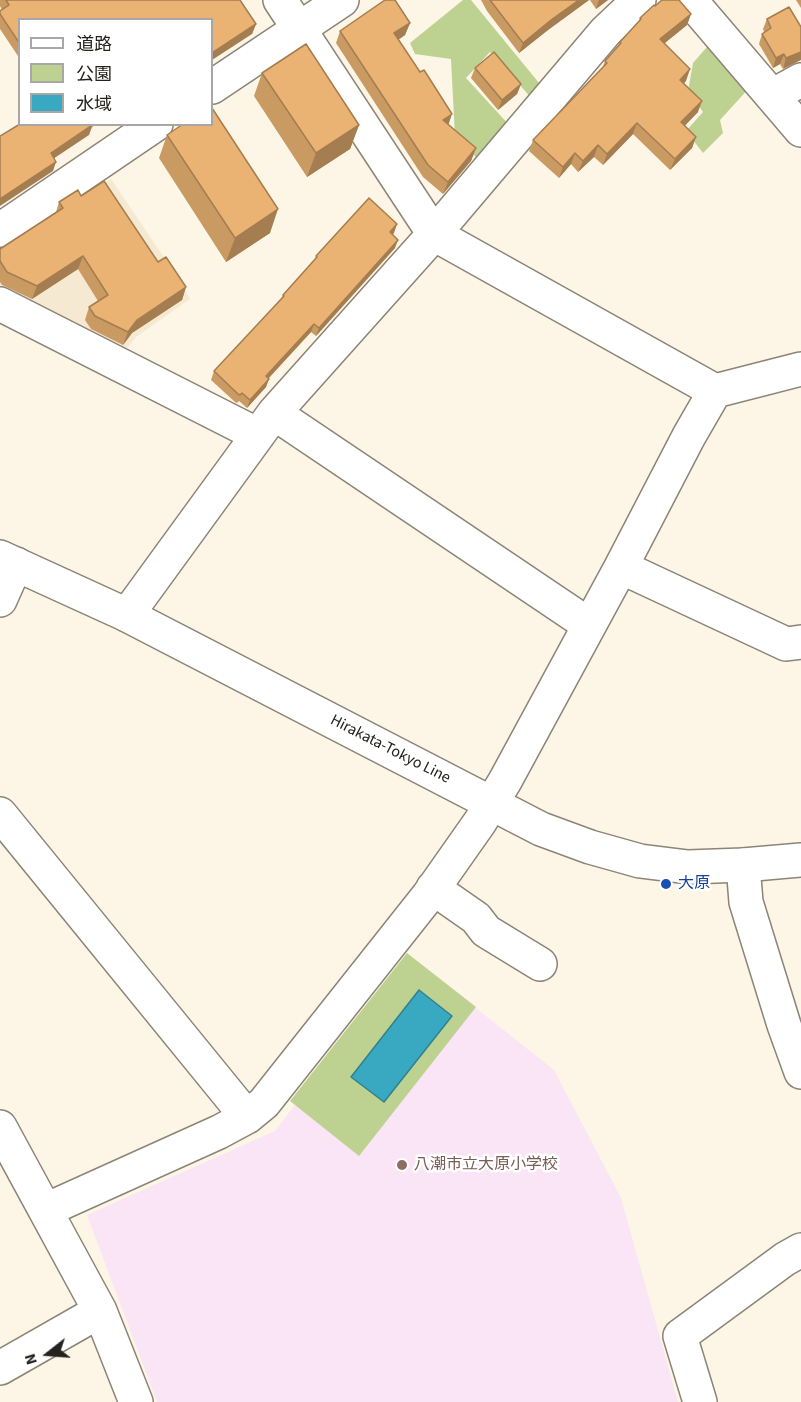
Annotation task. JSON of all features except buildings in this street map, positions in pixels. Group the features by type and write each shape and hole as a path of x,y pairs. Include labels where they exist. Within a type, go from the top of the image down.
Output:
{"street":[{"path":"280,0 434,234 715,391 801,369"},
{"path":"213,86 342,0"},
{"path":"128,615 266,424 434,234 606,31 639,0"},
{"path":"690,0 801,130"},
{"path":"772,96 801,80"},
{"path":"0,230 153,126"},
{"path":"0,304 266,424 589,625"},
{"path":"46,1210 219,1132 247,1117 264,1103 433,888 480,822 505,781 715,391"},
{"path":"0,600 8,561"},
{"name":"Hirakata-Tokyo Line","path":"8,561 128,615 541,829 590,847 640,861 688,867 801,860"},
{"path":"621,567 786,644 801,642"},
{"path":"0,814 247,1117"},
{"path":"743,865 746,902 801,1072"},
{"path":"433,888 476,918 486,931 540,964"},
{"path":"0,1127 100,1311 136,1402"},
{"path":"700,1402 681,1336 785,1259 801,1250"},
{"path":"0,1368 100,1311"}],"shaded area":[{"path":"111,179 190,299 136,337 124,352 0,292 0,252"},
{"name":"八潮市立大原小学校","path":"409,955 554,1070 621,1198 678,1402 157,1402 87,1215 275,1131"}],"green space":[{"path":"463,0 471,0 544,89 534,101 490,52 466,78 511,127 481,162 455,137 451,59 415,54 410,43"},
{"path":"713,40 751,86 720,120 723,133 703,153 686,131 703,112 688,91 693,63"},
{"path":"407,953 476,1007 359,1156 290,1101"}],"water":[{"path":"419,990 452,1016 384,1102 351,1077"}],"place":[{"name":"大原","path":"666,884"},
{"name":"八潮市立大原小学校","path":"402,1165"}]}
